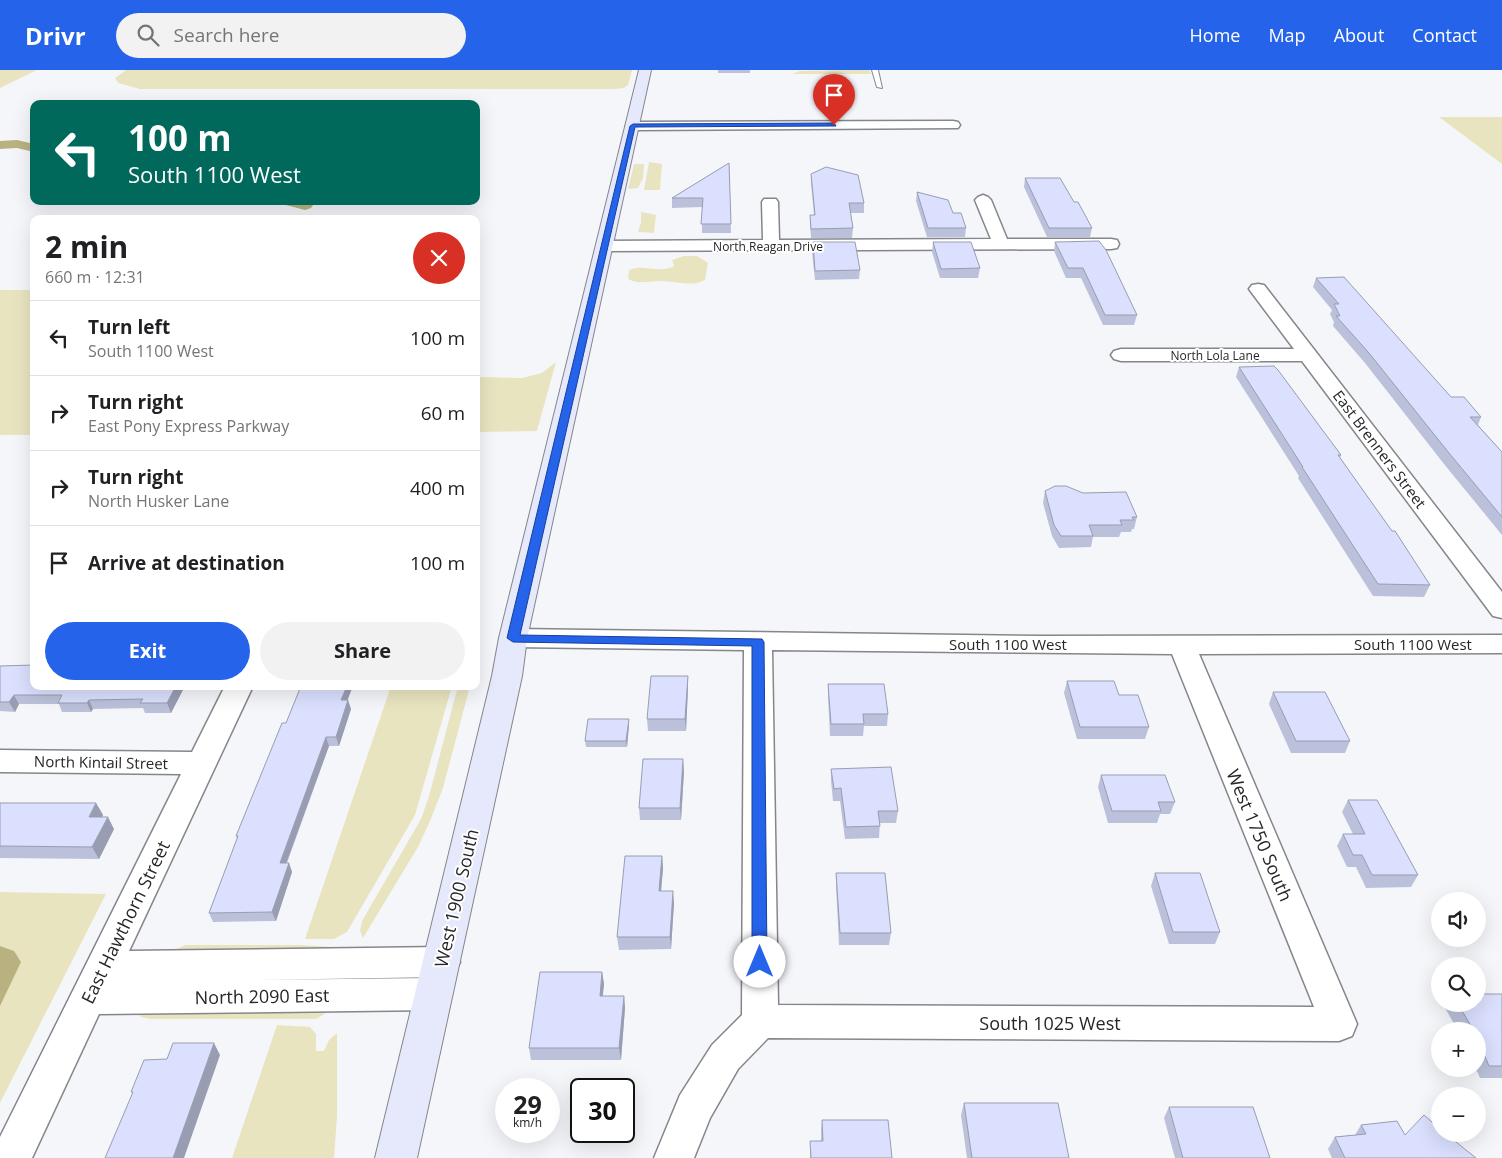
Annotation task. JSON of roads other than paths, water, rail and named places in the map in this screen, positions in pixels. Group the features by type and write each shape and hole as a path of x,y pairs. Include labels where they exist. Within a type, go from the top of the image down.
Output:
{"street":[{"name":"West 1900 South","path":"396,1158 507,676 513,638 645,70"},
{"path":"633,126 953,125"},
{"path":"982,200 1001,244"},
{"path":"770,202 770,246"},
{"name":"North Reagan Drive","path":"605,246 1111,244"},
{"name":"East Brenners Street","path":"1258,289 1502,610"},
{"name":"North Lola Lane","path":"1122,355 1308,354"},
{"name":"South 1100 West","path":"513,638 1182,645 1502,644"},
{"path":"674,1158 694,1108 725,1057 760,1021 758,642"},
{"name":"West 1750 South","path":"1182,645 1339,1024"},
{"name":"East Hawthorn Street","path":"11,1158 237,690"},
{"name":"North Kintail Street","path":"0,761 202,763"},
{"name":"North 2090 East","path":"104,967 438,978"},
{"name":"North 2090 East","path":"89,998 438,978"},
{"name":"South 1025 West","path":"760,1021 1339,1024"}],"lane":[{"path":"875,70 880,87"}],"waterway":[{"path":"0,145 17,144 30,147"}]}
